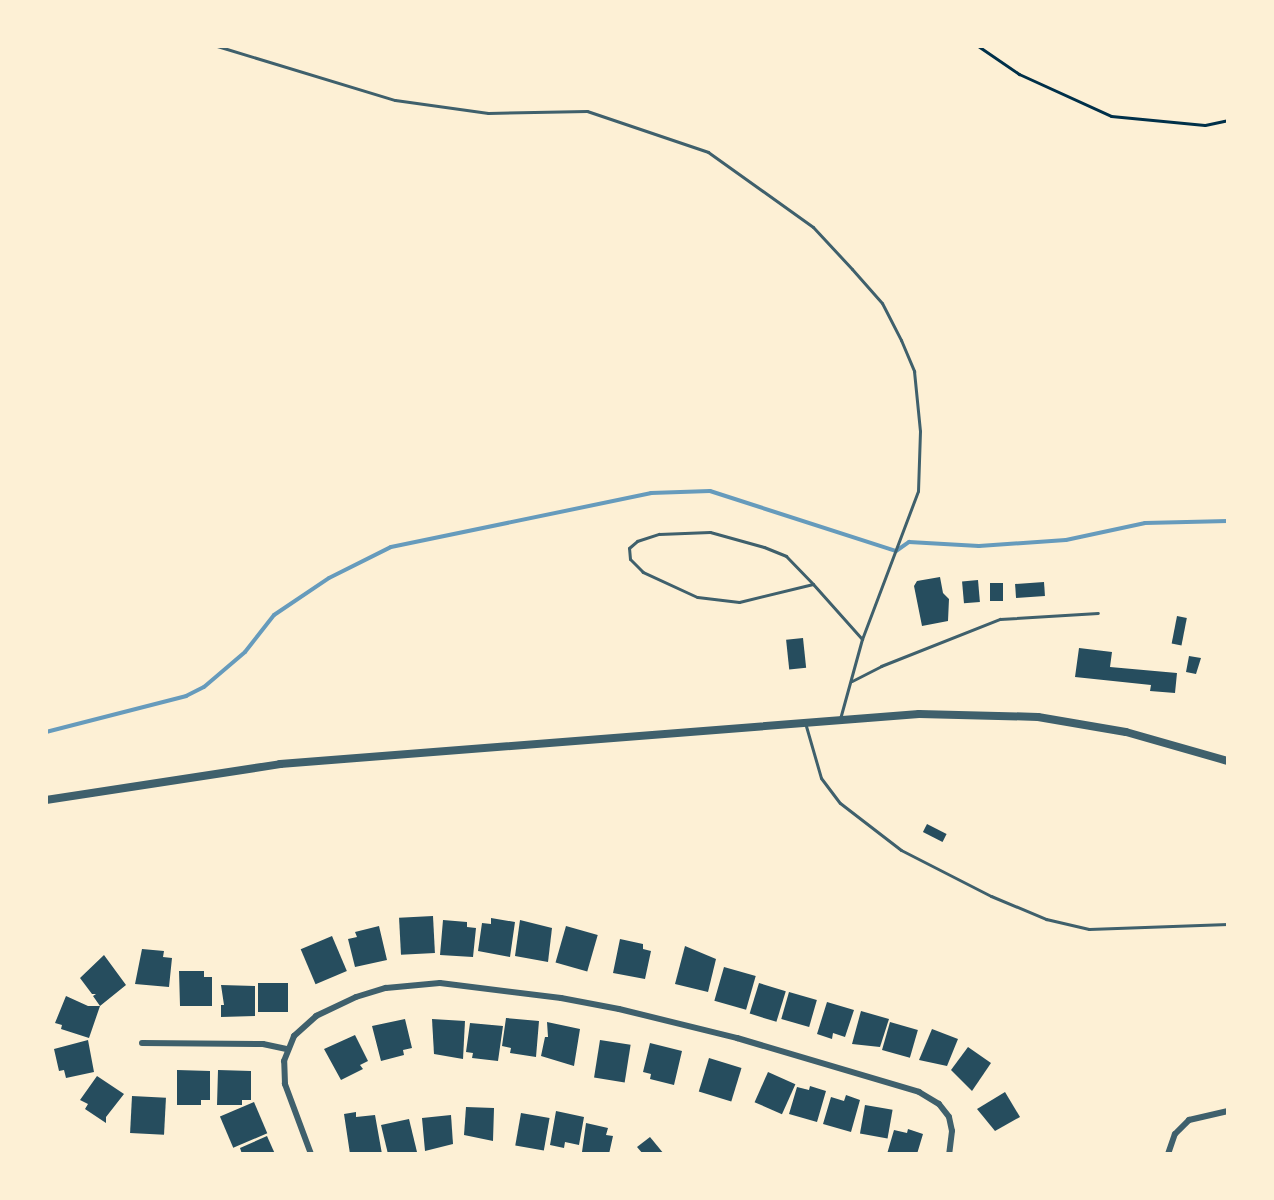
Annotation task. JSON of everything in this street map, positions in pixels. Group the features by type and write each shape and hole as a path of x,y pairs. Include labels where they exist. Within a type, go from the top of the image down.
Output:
{"street":[{"path":"46,800 280,764 919,714 1038,717 1126,732 1228,761"},
{"path":"311,1154 287,1094 284,1072 286,1049 299,1030 316,1016 356,997 386,988 460,984 561,998 698,1028 919,1092 939,1104 949,1117 952,1131 949,1154"},
{"path":"142,1043 263,1044 286,1049"},
{"path":"1168,1154 1175,1134 1189,1120 1228,1111"}],"lane":[{"path":"217,46 395,100 442,109 488,113 587,111 708,152 813,227 882,303 914,371 920,431 918,491 862,639 840,719"},
{"path":"813,584 739,602 697,597 643,572 630,559 629,548 637,541 659,534 710,532 786,556 813,584 862,639"},
{"path":"852,681 1000,619 1098,613"},
{"path":"805,722 810,750 821,778 840,803 901,850 991,896 1046,919 1089,929 1228,924"}],"path":[{"path":"978,46 1019,74 1111,116 1205,125 1228,120"}],"building":[{"path":"940,577 943,593 949,599 948,621 922,626 914,586 917,581"},
{"path":"978,580 980,602 964,603 962,581"},
{"path":"1044,582 1045,596 1016,598 1015,584"},
{"path":"990,583 1003,583 1003,601 990,601"},
{"path":"1177,616 1187,618 1181,645 1172,643"},
{"path":"803,638 806,668 789,670 786,640"},
{"path":"1079,648 1112,652 1110,667 1177,673 1175,693 1150,691 1151,685 1075,677"},
{"path":"1189,656 1201,658 1196,674 1186,672"},
{"path":"927,824 947,834 943,842 923,832"},
{"path":"433,916 435,953 401,955 399,918"},
{"path":"491,918 515,922 510,957 478,951 482,923 491,924"},
{"path":"443,920 467,922 467,927 476,928 473,957 440,955"},
{"path":"520,920 552,928 548,962 515,956"},
{"path":"379,926 387,960 355,967 348,939 357,937 355,932"},
{"path":"566,926 598,935 587,972 556,963"},
{"path":"332,936 347,971 316,984 301,949"},
{"path":"620,939 643,944 643,949 651,951 645,979 613,973"},
{"path":"685,946 716,959 708,992 675,984"},
{"path":"142,949 164,951 163,957 172,958 169,987 135,984"},
{"path":"104,955 126,985 100,1006 93,996 96,994 92,994 80,978"},
{"path":"724,967 756,976 746,1010 714,1001"},
{"path":"179,971 204,971 204,977 212,977 212,1006 180,1006"},
{"path":"258,983 288,983 288,1012 258,1012"},
{"path":"759,983 786,991 776,1022 750,1014"},
{"path":"221,985 255,986 255,1016 221,1017 221,1005 224,1005"},
{"path":"789,992 817,1000 809,1027 781,1019"},
{"path":"66,996 88,1006 100,1006 89,1038 61,1029 62,1025 55,1023"},
{"path":"827,1002 854,1010 845,1037 833,1033 832,1039 817,1034"},
{"path":"861,1011 889,1019 880,1047 852,1044"},
{"path":"506,1018 539,1021 536,1057 510,1053 511,1048 502,1046"},
{"path":"405,1019 412,1048 403,1050 404,1055 381,1061 372,1026"},
{"path":"432,1019 465,1021 463,1059 434,1054"},
{"path":"547,1022 580,1029 574,1066 541,1056 545,1037 548,1037"},
{"path":"890,1022 918,1030 910,1058 882,1050"},
{"path":"470,1023 503,1026 498,1061 472,1058 473,1053 466,1052"},
{"path":"932,1029 958,1039 947,1066 919,1060"},
{"path":"355,1035 368,1061 360,1065 363,1069 341,1080 324,1049"},
{"path":"88,1040 94,1072 66,1078 64,1070 59,1071 54,1049"},
{"path":"600,1040 631,1045 625,1082 594,1078"},
{"path":"650,1043 682,1051 674,1085 650,1079 651,1074 643,1072"},
{"path":"968,1047 991,1063 972,1091 951,1070"},
{"path":"709,1058 742,1068 731,1101 699,1091"},
{"path":"177,1070 210,1071 210,1100 201,1100 201,1105 177,1105"},
{"path":"218,1070 251,1071 251,1100 242,1100 242,1105 217,1105"},
{"path":"768,1072 795,1084 782,1114 755,1102"},
{"path":"97,1076 124,1094 106,1117 106,1123 85,1109 88,1104 80,1100"},
{"path":"810,1086 826,1091 817,1122 789,1114 797,1087 809,1090"},
{"path":"1005,1092 1020,1117 995,1131 977,1109"},
{"path":"846,1095 860,1100 851,1132 823,1124 831,1097 844,1101"},
{"path":"132,1096 166,1098 164,1135 130,1133"},
{"path":"254,1102 267,1133 233,1148 220,1116"},
{"path":"865,1105 893,1110 888,1138 860,1134"},
{"path":"466,1107 494,1108 493,1141 464,1135"},
{"path":"556,1111 584,1117 579,1145 565,1142 564,1148 550,1145"},
{"path":"356,1112 356,1117 375,1115 382,1154 350,1154 344,1114"},
{"path":"521,1113 550,1118 544,1151 515,1145"},
{"path":"451,1115 453,1144 425,1151 422,1118"},
{"path":"409,1119 417,1152 388,1154 381,1125"},
{"path":"586,1123 608,1128 606,1135 613,1136 609,1154 582,1152"},
{"path":"908,1129 923,1134 917,1154 887,1154 894,1130 907,1133"},
{"path":"267,1136 275,1154 242,1154 240,1148"},
{"path":"650,1137 664,1154 643,1154 637,1147"}],"waterway":[{"path":"46,732 186,696 204,687 245,652 274,615 329,578 391,547 651,493 710,491 896,551 909,542 979,546 1066,540 1145,523 1228,521"}]}
